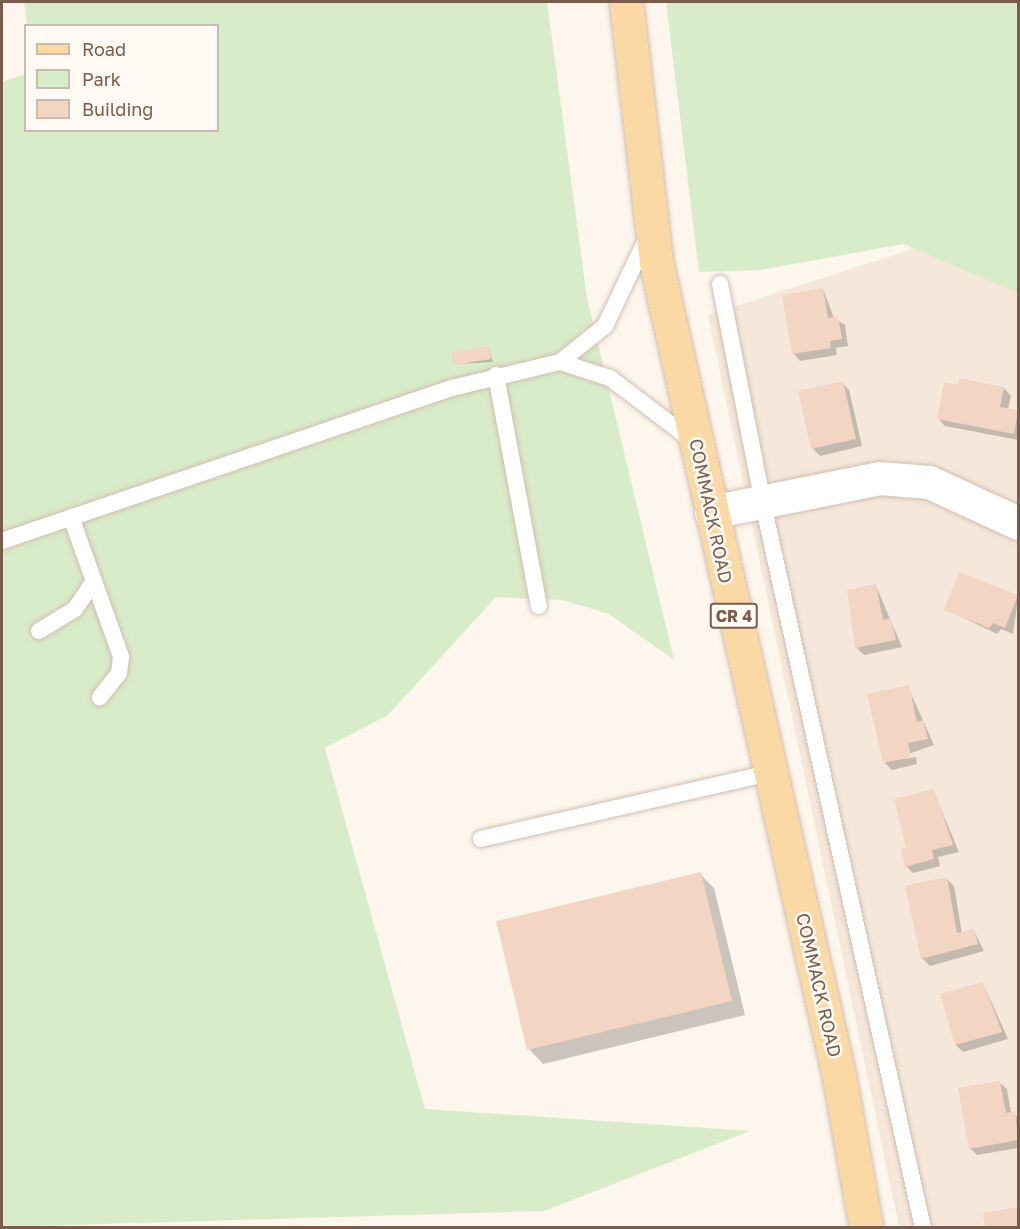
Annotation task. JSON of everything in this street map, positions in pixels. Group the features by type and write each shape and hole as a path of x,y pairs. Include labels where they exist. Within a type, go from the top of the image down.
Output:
{"main road":[{"name":"COMMACK ROAD","path":"626,2 652,227 711,512 839,1076 866,1227"}],"street":[{"path":"711,512 763,504 879,478 929,482 1018,523"}],"lane":[{"path":"2,541 496,375 560,362 605,326 652,227"},
{"path":"720,284 763,504 923,1227"},
{"path":"560,362 610,378 696,443"},
{"path":"496,375 539,606"},
{"path":"70,517 121,657 119,673 100,697"},
{"path":"39,631 75,609 93,582"},
{"path":"481,839 769,773"}],"shaded area":[{"path":"925,245 1018,284 1018,1227 899,1227 708,315"}],"green space":[{"path":"24,2 547,2 587,298 674,660 609,614 562,600 496,597 388,715 325,748 425,1109 750,1131 544,1211 2,1227 2,82 24,74 24,132 219,132 219,24 27,24"},
{"path":"666,2 1018,2 1018,293 903,244 761,270 699,272"}],"building":[{"path":"823,288 828,318 838,316 842,339 830,341 831,348 792,354 782,295"},
{"path":"489,346 491,359 454,365 452,352"},
{"path":"959,378 1004,387 1000,407 1018,410 1014,434 937,419 944,382 958,385"},
{"path":"843,381 856,439 811,449 798,391"},
{"path":"959,572 1018,595 1005,628 993,623 989,628 944,610"},
{"path":"876,584 883,620 891,618 896,640 855,648 847,590"},
{"path":"909,685 917,722 923,720 928,739 908,743 911,757 883,763 867,694"},
{"path":"934,789 953,845 932,850 934,859 905,867 901,849 906,848 894,799"},
{"path":"701,872 732,1001 527,1050 496,921"},
{"path":"947,877 957,933 974,929 978,944 921,959 905,886"},
{"path":"983,982 1002,1032 955,1045 940,994"},
{"path":"1000,1081 1006,1113 1015,1111 1018,1140 969,1149 958,1088"},
{"path":"1018,1207 1018,1228 985,1228 983,1213"}]}
